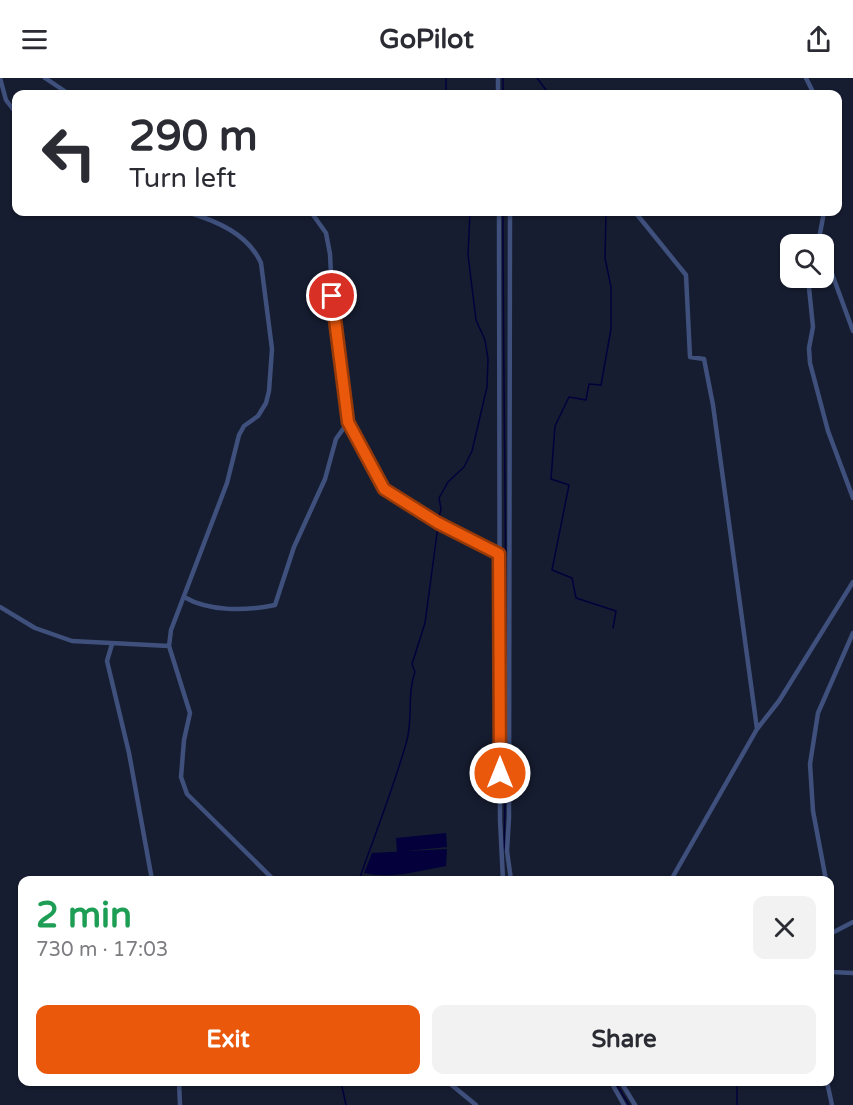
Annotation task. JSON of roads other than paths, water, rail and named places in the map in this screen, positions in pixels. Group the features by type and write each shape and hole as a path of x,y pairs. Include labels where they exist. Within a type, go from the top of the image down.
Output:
{"street":[{"path":"0,78 6,100 12,108"},
{"path":"45,78 63,90"},
{"path":"197,216 233,231 257,254 261,264 272,349 266,404 258,416 244,426 239,435 227,483 175,616 169,646 190,713 184,740 181,777 184,788 195,803 270,876"},
{"path":"315,216 326,233 330,254 333,316 348,422 384,489 438,523 499,554"},
{"path":"499,216 500,820 503,876"},
{"path":"510,216 509,817 507,850 510,876"},
{"path":"638,216 686,275 690,357 704,359 713,405 758,729"},
{"path":"821,234 823,216"},
{"path":"834,279 853,331"},
{"path":"809,288 813,327 809,348 810,363 828,431 853,498"},
{"path":"184,597 200,607 257,609 275,605 294,548 325,478 336,440 348,422"},
{"path":"673,876 758,729 779,701 853,582"},
{"path":"0,607 53,635 72,641 169,646"},
{"path":"825,876 813,811 810,764 818,714 853,633"},
{"path":"112,644 107,660 129,753 151,876"},
{"path":"834,932 853,922"},
{"path":"834,972 853,973"},
{"path":"179,1086 180,1105"},
{"path":"453,1086 476,1105"},
{"path":"613,1086 624,1105"},
{"path":"623,1086 635,1105"},
{"path":"828,1086 832,1105"}],"waterway":[{"path":"446,78 446,90"},
{"path":"503,78 503,90"},
{"path":"537,78 546,90"},
{"path":"439,517 441,509 439,498 448,482 464,467 472,451 487,387 488,359 485,340 476,320 468,255 470,216"},
{"path":"503,216 506,610 504,850"},
{"path":"606,216 605,258 611,287 611,329 601,385 589,384 586,400 569,397 555,426 551,479 569,485 552,570 572,578 576,598 616,611 613,628"},
{"path":"360,876 407,740 411,688 415,672 412,664 425,623 438,526"},
{"path":"342,1086 346,1105"},
{"path":"617,1086 629,1105"},
{"path":"737,1086 737,1105"}]}
